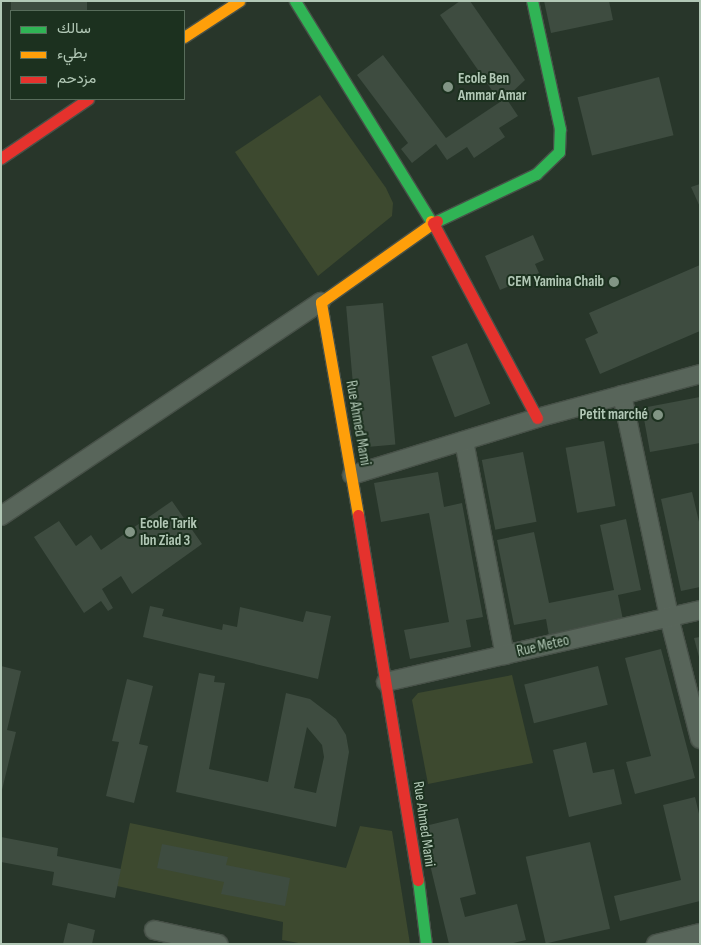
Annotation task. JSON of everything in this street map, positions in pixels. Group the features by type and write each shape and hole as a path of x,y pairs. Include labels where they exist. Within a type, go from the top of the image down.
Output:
{"street":[{"path":"185,36 239,1"},
{"path":"295,1 433,224 537,418"},
{"path":"1,516 321,302 433,224 536,174 559,152 560,130 532,1"},
{"path":"1,158 87,100"},
{"name":"Rue Ahmed Mami","path":"321,302 409,811 426,944"},
{"path":"352,475 537,418 700,374"},
{"path":"622,395 669,617 700,739"},
{"path":"464,441 505,655"},
{"name":"Rue Meteo","path":"386,682 700,610"},
{"path":"154,930 219,944"},
{"path":"656,944 700,932"}],"green space":[{"path":"320,95 386,188 393,203 392,216 318,276 235,152"},
{"path":"512,675 533,763 428,784 412,700 418,693"},
{"path":"130,823 346,868 360,826 392,831 410,944 304,944 282,940 283,922 117,886"}],"building":[{"path":"11,1 87,1 87,10 11,10"},
{"path":"460,1 470,1 525,80 506,98 498,99 440,15"},
{"path":"544,1 609,1 613,20 551,33"},
{"path":"383,55 446,138 506,98 518,116 499,128 505,137 474,158 467,147 447,160 436,144 412,163 401,149 408,143 357,75"},
{"path":"659,77 674,135 592,156 577,97"},
{"path":"700,184 700,207 691,187"},
{"path":"533,235 544,260 535,264 539,273 500,290 485,256"},
{"path":"700,265 700,331 600,374 585,339 598,333 589,313"},
{"path":"383,303 395,444 359,448 346,306"},
{"path":"467,343 490,404 455,417 432,357"},
{"path":"700,397 700,443 650,452 642,408"},
{"path":"604,441 615,506 577,513 566,448"},
{"path":"523,452 537,522 495,530 482,460"},
{"path":"438,472 444,507 462,503 483,617 466,620 471,647 410,659 404,630 449,622 429,513 381,522 374,483"},
{"path":"692,492 700,526 700,587 681,591 661,499"},
{"path":"172,501 202,544 132,594 121,576 102,589 113,608 108,611 101,601 84,613 34,537 59,521 76,546 91,535 101,550"},
{"path":"626,519 641,590 618,595 623,620 549,636 546,619 514,625 497,540 534,532 549,603 614,590 600,525"},
{"path":"150,606 164,609 162,616 222,630 223,624 237,627 240,607 303,622 306,611 331,616 318,679 143,637"},
{"path":"700,637 700,657 699,657 694,638"},
{"path":"661,649 695,778 635,794 626,762 651,756 625,658"},
{"path":"1,666 21,671 7,730 16,732 2,790"},
{"path":"598,666 608,705 534,723 524,684"},
{"path":"199,673 215,676 214,682 225,683 209,769 268,782 286,693 310,699 336,719 346,735 349,752 336,827 176,792","holes":["307,727 322,745 324,757 316,793 294,788"]},
{"path":"127,679 153,686 139,744 148,746 134,803 106,796 119,742 112,741"},
{"path":"586,742 593,773 614,769 622,804 569,817 553,750"},
{"path":"695,797 700,818 700,901 620,921 614,896 681,880 663,805"},
{"path":"458,818 476,894 460,898 465,917 517,904 526,940 509,944 449,944 421,827"},
{"path":"1,837 58,848 57,856 121,869 115,898 52,885 54,872 1,862"},
{"path":"590,842 610,929 546,944 526,857"},
{"path":"162,844 228,857 226,865 290,878 285,906 221,894 224,882 157,868"},
{"path":"68,923 95,930 92,944 63,944"}],"traffic: fast":[{"path":"295,1 431,221"},
{"path":"437,221 536,174 559,152 560,129 532,1"},
{"path":"418,880 426,944"}],"traffic: slow":[{"path":"185,36 239,1"},
{"path":"358,515 321,302 433,223 431,221"}],"traffic: jam":[{"path":"1,158 87,100"},
{"path":"437,221 433,223 537,418"},
{"path":"358,515 418,880"}],"place":[{"name":"Ecole Ben Ammar Amar","path":"448,87"},
{"name":"CEM Yamina Chaib","path":"614,282"},
{"name":"Petit marché","path":"658,415"},
{"name":"Ecole Tarik Ibn Ziad 3","path":"130,532"}]}
